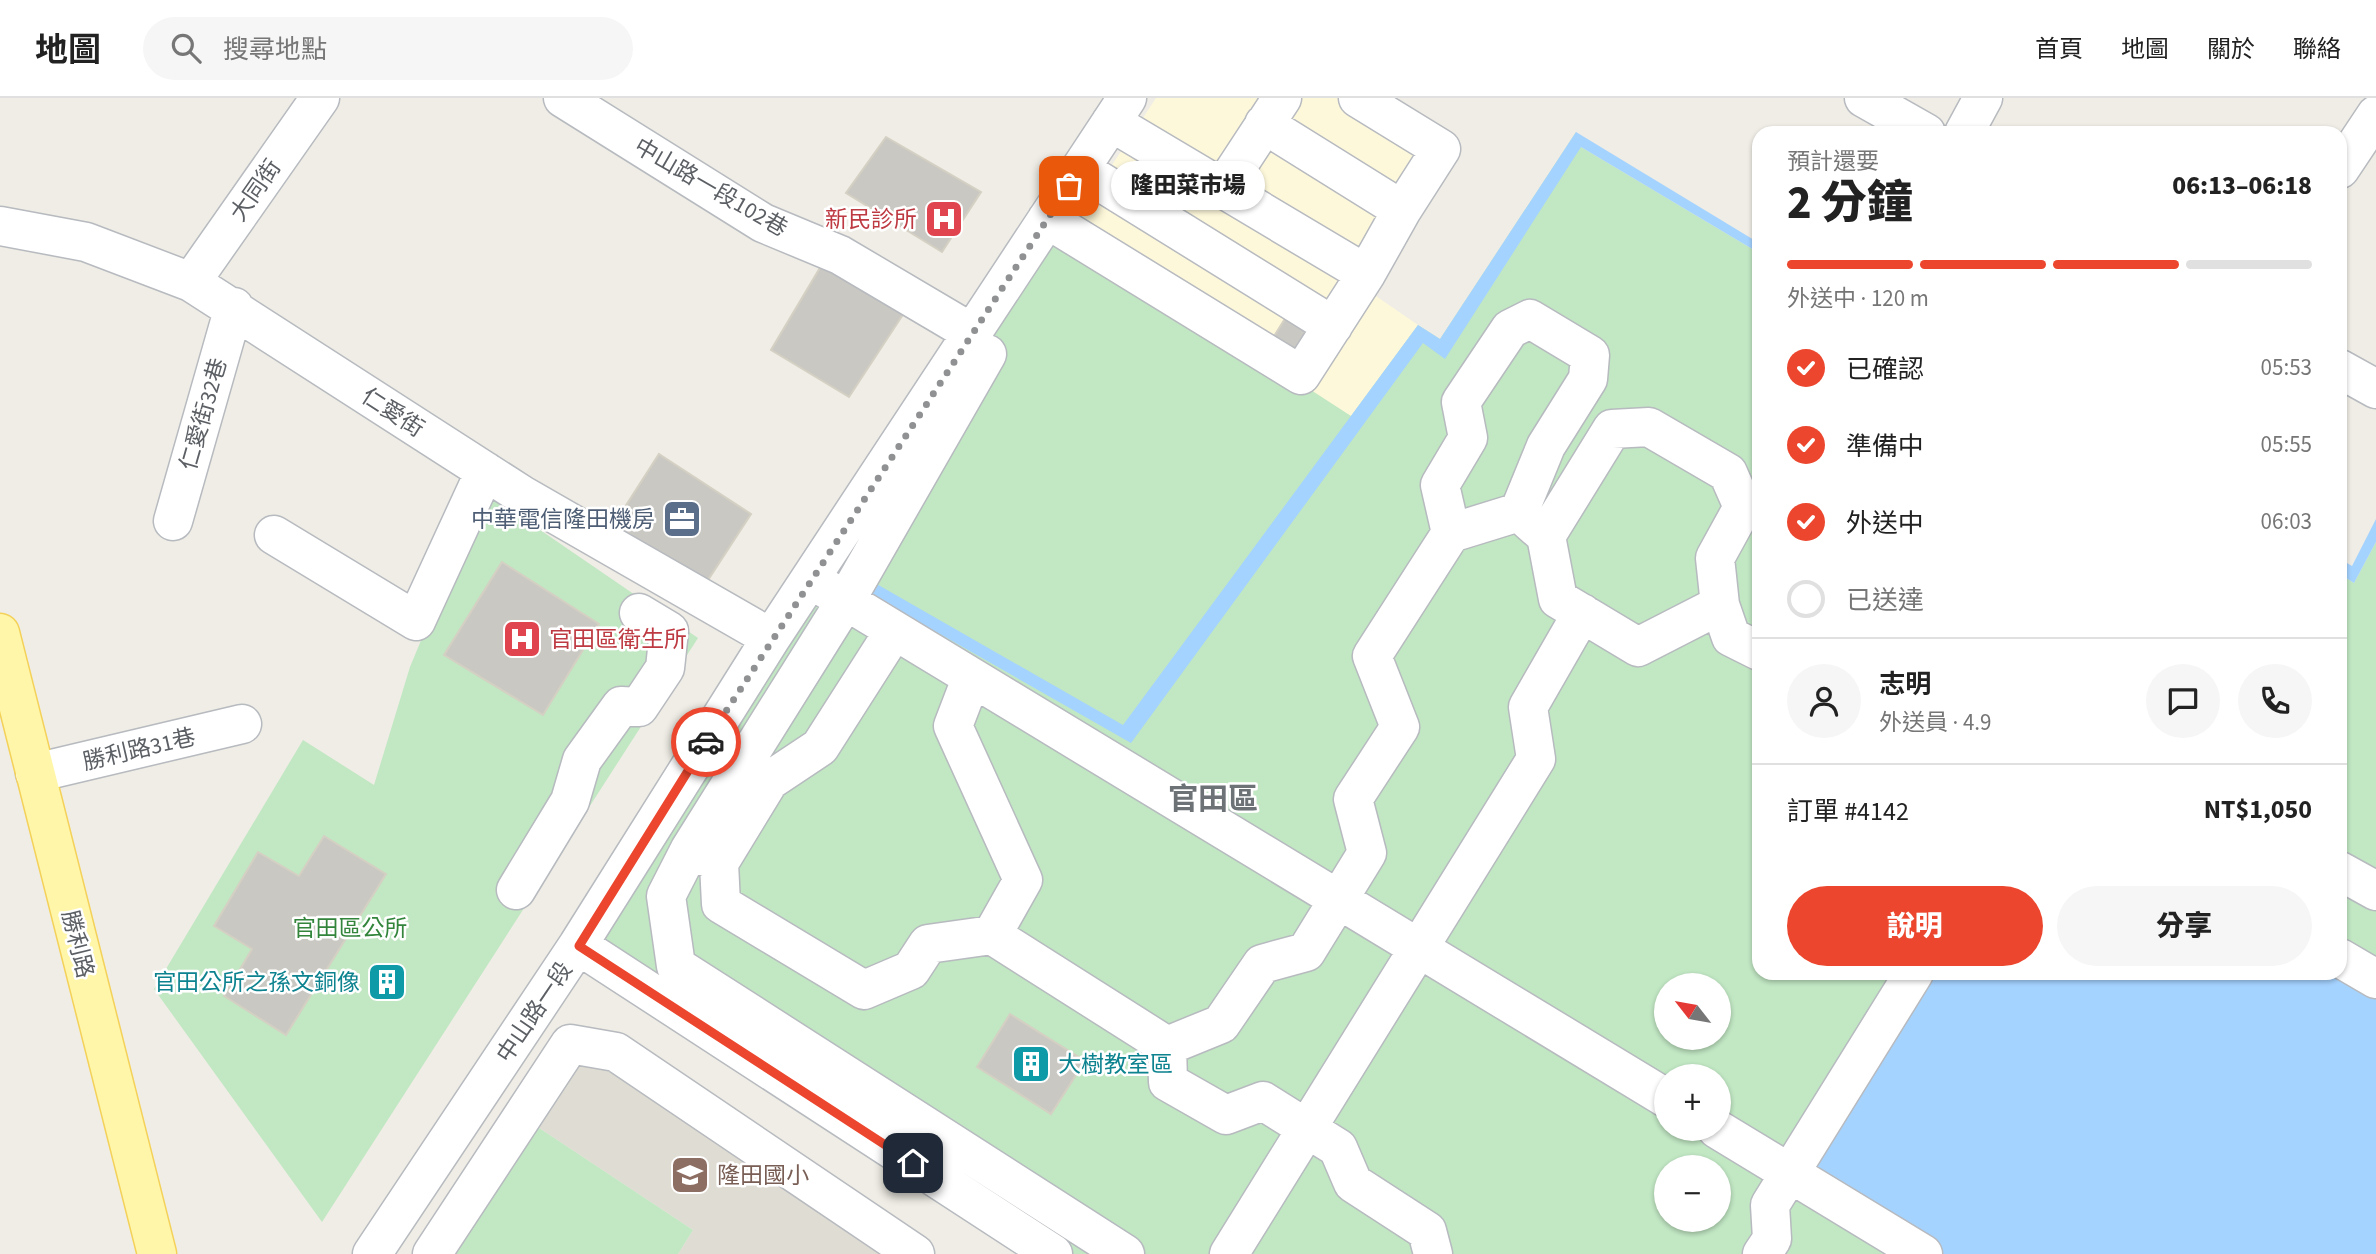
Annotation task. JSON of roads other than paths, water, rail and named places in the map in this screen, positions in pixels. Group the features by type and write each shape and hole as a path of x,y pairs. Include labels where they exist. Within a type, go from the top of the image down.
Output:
{"main road":[{"name":"勝利路","path":"0,633 10,714 35,773 156,1254"}],"street":[{"name":"大同街","path":"191,282 320,98"},
{"name":"中山路一段102巷","path":"563,98 763,223 840,255 972,334"},
{"path":"1167,1046 992,935 928,944 911,970 864,990 721,904 704,856 846,600 1036,268 1055,223 1301,375 1441,149 1358,98"},
{"path":"1864,98 1914,126"},
{"path":"1968,126 1983,98"},
{"name":"中山路一段","path":"372,1254 579,946 771,638 972,334 1055,223 1080,169 1119,110"},
{"path":"1119,110 1223,188 1366,274"},
{"path":"1223,188 1273,111 1402,210"},
{"path":"2347,158 2376,115"},
{"path":"1080,169 1333,326"},
{"name":"仁愛街","path":"0,226 86,242 191,282 234,307 485,471 771,638"},
{"name":"仁愛街32巷","path":"173,521 234,307"},
{"path":"1167,1046 1221,1024 1262,964 1306,951 1367,853 1353,799 1400,727 1372,656 1451,533 1440,485 1468,438 1461,402 1510,329 1530,319 1590,355 1588,379 1546,446 1533,524 1558,599 1638,647 1720,605"},
{"path":"2347,373 2376,389"},
{"path":"1451,533 1533,524 1612,429 1649,427 1728,473 1743,507 1715,558 1720,605 1731,637 1752,648"},
{"path":"274,535 416,621 485,471"},
{"path":"810,579 1654,1091"},
{"path":"516,890 570,801 582,760 621,706 639,707 665,668 669,631 639,613"},
{"path":"1229,1254 1536,759 1528,707 1582,613"},
{"path":"894,631 820,747 769,781 666,896 676,966 1125,1254"},
{"path":"971,679 953,726 1023,880 992,935"},
{"name":"勝利路31巷","path":"35,773 242,724"},
{"path":"2347,875 2376,891"},
{"path":"579,946 1053,1254"},
{"path":"2347,962 2376,979"},
{"path":"1762,1254 1772,1239 1770,1205 1910,980"},
{"path":"432,1254 570,1044 616,1052 915,1254"},
{"path":"1167,1046 1168,1082 1226,1115 1263,1101 1339,1148 1353,1182 1427,1231 1433,1254"},
{"path":"1731,1137 1923,1254"}],"water":[{"path":"1576,132 1752,239 1752,249 1581,147 1445,359 1423,343 1131,743 819,565 826,555 1123,725 1418,325 1440,339"},
{"path":"2376,519 2376,542 2354,583 2347,578 2347,563 2352,566"},
{"path":"2347,974 2376,979 2376,1254 1923,1254 1790,1173 1900,980 2347,980"}],"place":[{"name":"隆田菜市場","path":"1069,186"},
{"name":"新民診所","path":"944,219"},
{"name":"中華電信隆田機房","path":"682,519"},
{"name":"官田區衛生所","path":"522,639"},
{"name":"官田公所之孫文銅像","path":"387,982"},
{"name":"大樹教室區","path":"1031,1064"},
{"name":"隆田國小","path":"690,1175"}],"district":[{"name":"官田區","path":"1213,799"}],"park label":[{"name":"官田區公所","path":"350,928"}]}
